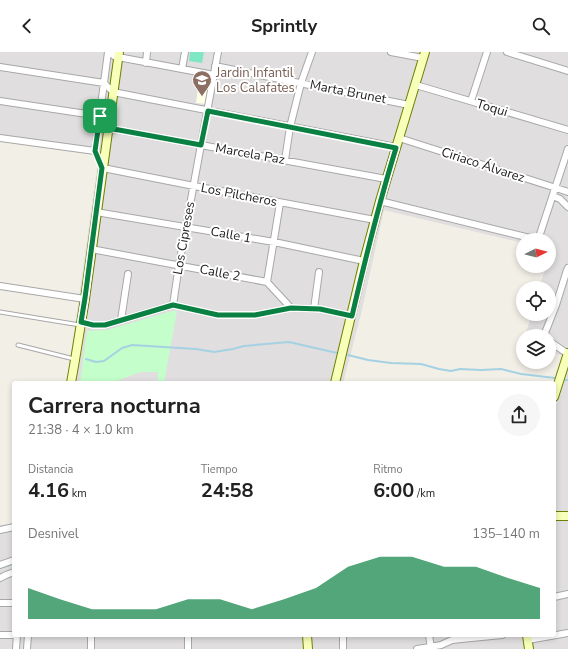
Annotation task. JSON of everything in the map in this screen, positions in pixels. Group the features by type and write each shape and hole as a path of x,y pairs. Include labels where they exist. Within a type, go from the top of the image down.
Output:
{"street":[{"path":"102,168 95,151 108,52"},
{"path":"146,62 147,52"},
{"path":"182,69 185,52"},
{"name":"Los Cipreses","path":"173,305 218,52"},
{"path":"285,160 290,127 301,83 312,52"},
{"path":"336,381 380,201 424,55 391,52"},
{"path":"471,102 487,52"},
{"path":"507,52 528,55 568,71"},
{"path":"71,381 85,298 113,92 116,54 146,62 214,75"},
{"name":"Marta Brunet","path":"215,66 409,105"},
{"path":"0,67 104,83 113,92 396,148"},
{"name":"Toqui","path":"416,85 568,130"},
{"path":"0,101 100,116 108,128"},
{"name":"Marcela Paz","path":"108,128 386,179"},
{"path":"0,138 95,151"},
{"name":"Ciriaco Álvarez","path":"399,138 568,192"},
{"path":"540,233 568,149"},
{"name":"Los Pilcheros","path":"102,168 375,220"},
{"path":"553,196 560,199 568,207"},
{"path":"380,201 516,235"},
{"path":"280,203 267,282 291,308"},
{"name":"Calle 1","path":"96,212 274,242 364,261"},
{"name":"Calle 2","path":"91,249 267,282"},
{"path":"547,329 568,268"},
{"path":"314,309 319,272"},
{"path":"122,320 128,274"},
{"path":"0,286 85,298"},
{"path":"80,324 105,325 173,305 218,315 255,315 291,308 320,309 352,316"},
{"path":"556,345 568,353 556,391"},
{"path":"556,516 568,516"},
{"path":"0,530 12,527"},
{"path":"0,565 12,561"},
{"path":"0,578 12,573"},
{"path":"556,597 568,594"},
{"path":"0,603 12,603"},
{"path":"556,636 568,633"},
{"path":"0,635 12,635"},
{"path":"16,649 17,637"},
{"path":"28,637 28,649"},
{"path":"91,637 91,649"},
{"path":"188,637 188,649"},
{"path":"307,637 308,649"},
{"path":"343,637 343,649"},
{"path":"430,637 430,648"},
{"path":"417,649 430,648 456,639 479,637"},
{"path":"528,642 550,637"}],"lane":[{"path":"0,312 80,324"},
{"path":"18,345 76,360"}],"shaded area":[{"path":"0,52 568,52 568,357 556,354 556,329 527,329 530,321 556,321 556,281 541,281 544,273 556,273 556,233 516,233 516,241 384,210 361,314 344,381 67,381 99,155 0,140"},
{"name":"Jardin Infantil Los Calafates","path":"198,88 209,91 207,104 196,103"},
{"path":"568,369 568,649 0,649 0,525 12,524 12,637 556,637 556,405"}],"green space":[{"path":"190,52 204,52 202,63 189,61"},
{"path":"172,311 177,311 164,381 158,381 158,372 140,372 117,381 80,381 87,331 107,330"}],"waterway":[{"path":"86,359 96,362 104,361 122,348 132,345 196,349 214,352 244,346 289,342 337,353"},
{"path":"348,355 368,360 391,363 421,364 451,371 460,369 501,369 521,374 555,378"},
{"path":"3,567 12,565"}],"place":[{"name":"Jardin Infantil Los Calafates","path":"202,97"}],"route":[{"path":"208,111 396,148 364,261 352,316 320,309 291,308 255,315 218,315 173,305 105,325 93,325 81,322 102,168 95,151 100,116 108,128 201,145 208,111"}]}
